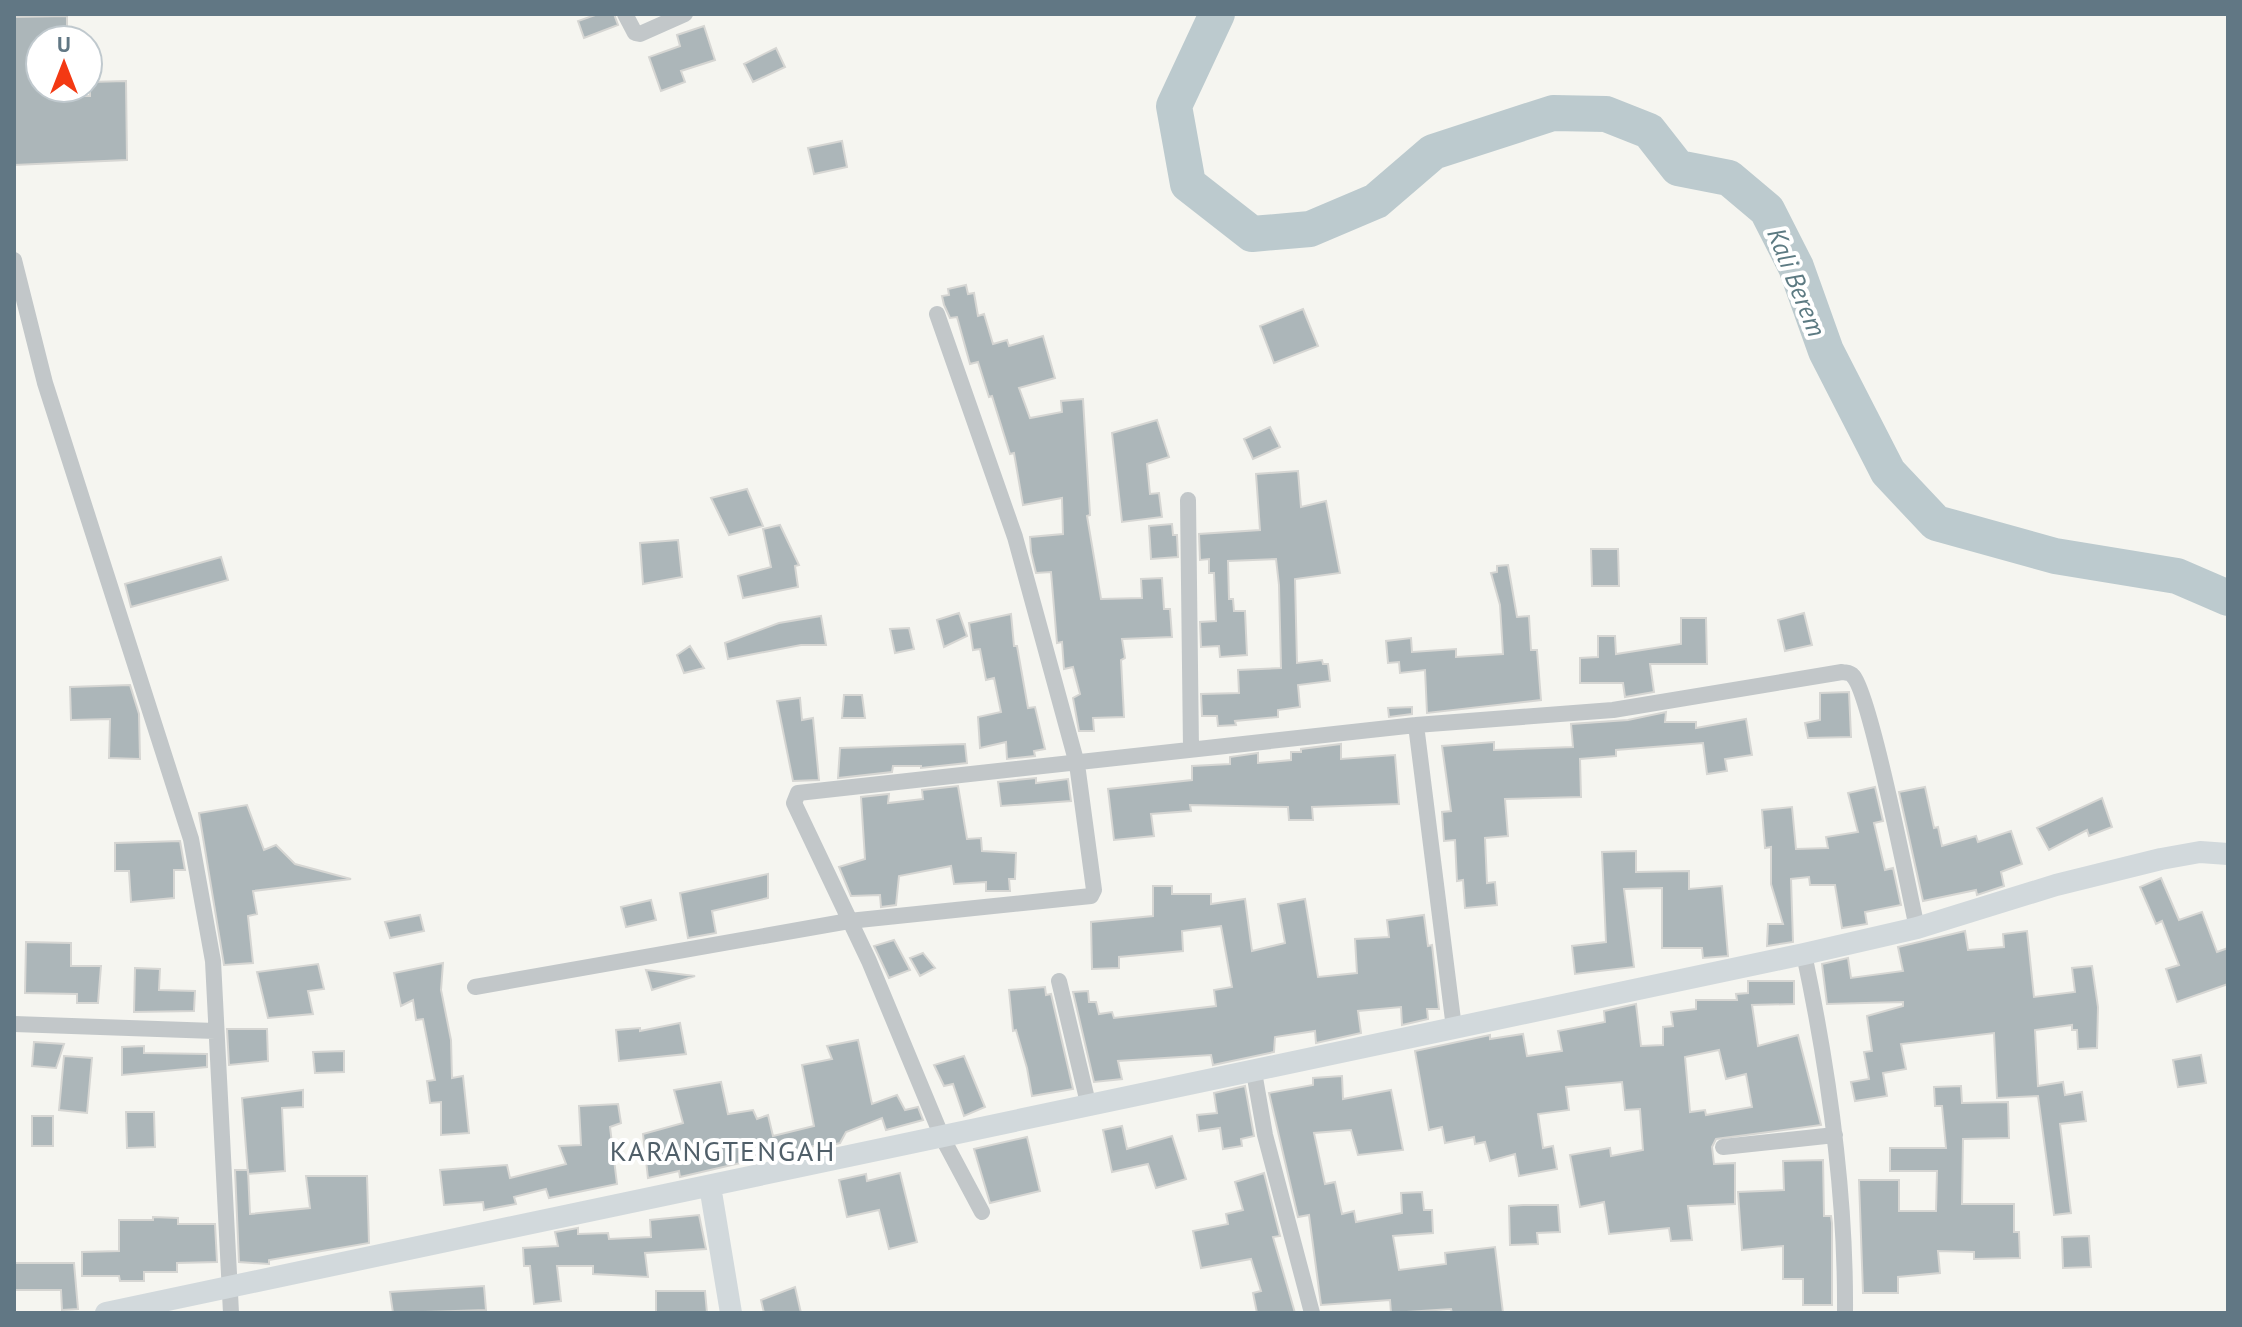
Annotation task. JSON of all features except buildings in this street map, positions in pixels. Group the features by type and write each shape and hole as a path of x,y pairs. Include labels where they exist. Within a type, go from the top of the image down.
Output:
{"street":[{"path":"625,14 635,33 640,34 685,14"},
{"path":"14,260 45,383 191,839 213,961 231,1313"},
{"path":"475,987 849,921 1091,896 1094,890 1077,764 1015,537 937,314"},
{"path":"1188,500 1191,749"},
{"path":"982,1212 942,1137 849,921 810,844 794,803 795,795 1416,725 1613,710 1828,672 1849,673 1857,682 1868,717 1917,928"},
{"path":"1416,725 1454,1028"},
{"path":"106,1313 1804,954 1917,928 2056,885 2161,859 2200,852 2228,854"},
{"path":"1804,954 1821,1035 1835,1135 1844,1230 1845,1313"},
{"path":"1059,981 1088,1103"},
{"path":"14,1024 215,1031"},
{"path":"1254,1072 1265,1135 1312,1313"},
{"path":"1723,1147 1835,1135"},
{"path":"710,1186 731,1313"}],"waterway":[{"name":"Kali Berem","path":"1217,14 1174,106 1188,184 1252,234 1310,229 1376,201 1433,152 1553,113 1606,114 1649,131 1678,168 1729,178 1767,210 1796,267 1826,351 1888,472 1936,523 2055,556 2177,576 2228,598"}],"district":[{"name":"KARANGTENGAH","path":"723,1150"}]}
